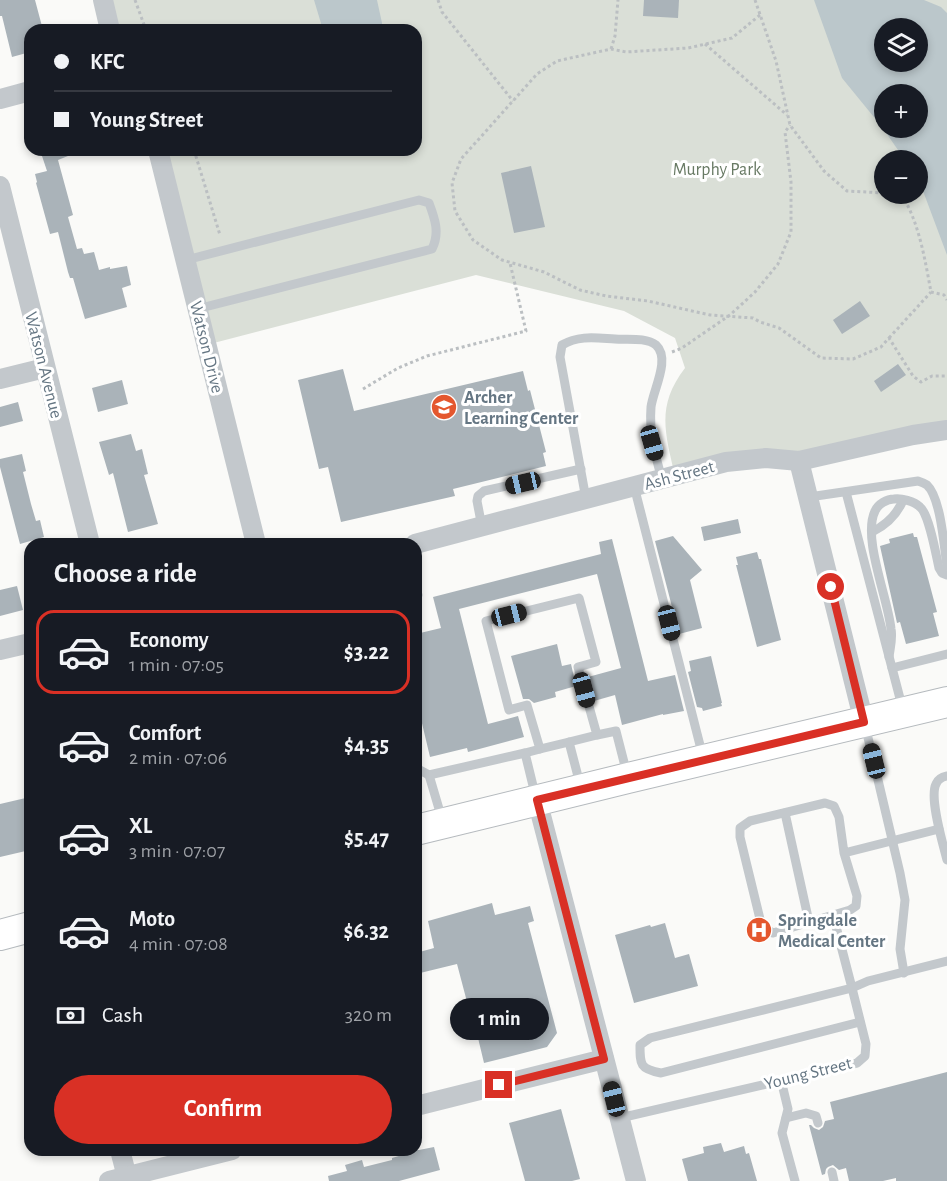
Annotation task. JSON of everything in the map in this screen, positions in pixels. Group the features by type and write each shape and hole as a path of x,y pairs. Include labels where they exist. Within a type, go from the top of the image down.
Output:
{"main road":[{"path":"429,827 947,702"},
{"path":"0,935 24,929"}],"street":[{"path":"103,0 109,24"},
{"path":"0,99 24,93"},
{"name":"Watson Drive","path":"160,156 255,538"},
{"name":"Watson Avenue","path":"0,186 88,538"},
{"path":"0,379 45,368"},
{"name":"Ash Street","path":"422,542 726,462 766,458 800,461 913,435 947,430"},
{"path":"800,461 864,722"},
{"path":"0,650 24,644"},
{"path":"537,800 636,1181"},
{"path":"422,1104 604,1059"},
{"path":"120,1156 121,1179 209,1156"}],"lane":[{"path":"186,261 419,200 429,203 434,216 437,232 432,249 198,309"},
{"path":"586,499 560,357 562,345 581,337 645,341 656,345 661,355 662,366 651,406 652,443 662,479"},
{"path":"482,527 477,501 478,496 484,492 581,470"},
{"path":"808,497 918,481 927,485 940,515 947,566"},
{"path":"634,486 703,760"},
{"path":"846,492 903,712"},
{"path":"889,657 892,631 873,549 872,520 876,508 884,501 893,499 903,500 920,507 926,514 939,568 947,575"},
{"path":"872,532 883,527 899,511 903,500"},
{"path":"540,749 527,705 509,710 486,621 579,598 596,662 578,667 597,735"},
{"path":"892,668 947,654"},
{"path":"864,722 905,900 900,949 904,973"},
{"path":"422,771 429,775 616,731 628,778"},
{"path":"569,742 581,790"},
{"path":"525,753 537,800"},
{"path":"429,775 429,827"},
{"path":"947,776 941,777 936,782 933,792 947,860"},
{"path":"825,803 834,806 839,816 844,853 857,896 856,906 850,910 773,933 766,929 760,919 740,837 741,828 750,821 785,813 825,803"},
{"path":"785,813 808,922"},
{"path":"844,853 939,829"},
{"name":"Young Street","path":"620,1118 857,1063 865,1056 866,1044 832,915"},
{"path":"860,1022 661,1073 647,1070 640,1062 640,1045 651,1038 852,988 868,981 947,961"},
{"path":"781,1080 788,1109 782,1133 795,1181"},
{"path":"786,1118 806,1113 816,1116 818,1123"}],"path":[{"path":"135,0 144,24"},
{"path":"438,0 442,12 513,101"},
{"path":"611,49 615,36 618,0"},
{"path":"755,0 776,61 790,125 824,171 847,191 874,192"},
{"path":"760,15 732,38 688,48 626,52 611,49 557,61 537,74 461,159 452,183 455,211 473,240 501,260 544,272 580,290 606,296 648,301 710,315 753,318 779,328 821,358 853,359 881,346 931,292"},
{"path":"705,44 788,115"},
{"path":"661,355 682,348 730,315 778,264 791,232 791,182 785,132 790,125"},
{"path":"196,156 220,235"},
{"path":"908,204 924,257 931,292"},
{"path":"363,389 398,368 427,356 526,331 510,263"},
{"path":"931,292 944,295 947,300"},
{"path":"889,338 914,376 921,382 932,376 947,376"}],"green space":[{"name":"Murphy Park","path":"103,0 947,0 947,430 675,476 666,433 666,407 676,382 685,368 675,338 624,311 476,275 206,345 159,156 422,156 422,24 109,24"}],"shaded area":[{"path":"314,0 377,0 382,23 382,24 321,24"},
{"path":"814,0 924,0 941,7 947,13 947,255 928,204 928,150 898,150 890,138 928,138 928,84 874,84 874,117 842,78"}],"building":[{"path":"0,0 35,0 41,24 24,24 24,54 12,57 2,16 0,16"},
{"path":"644,0 679,0 678,18 643,16"},
{"path":"42,156 68,156 58,160 73,215 68,217 77,249 82,248 84,254 94,252 99,270 127,266 131,285 122,288 127,307 85,319 73,278 70,278 68,272 58,232 50,234 36,183 35,174 47,171"},
{"path":"531,166 545,227 514,233 501,173"},
{"path":"860,301 870,316 842,334 833,320"},
{"path":"898,364 906,375 881,392 874,381"},
{"path":"343,369 354,411 523,371 546,452 543,453 546,466 453,489 455,496 341,522 328,467 319,469 298,380"},
{"path":"122,380 128,404 98,412 92,388"},
{"path":"18,402 23,421 0,427 0,407"},
{"path":"131,434 136,451 142,449 148,474 144,475 158,524 128,532 113,473 109,475 99,442"},
{"path":"22,454 26,471 23,472 31,504 36,521 40,520 44,537 24,538 24,543 20,544 0,467 0,459"},
{"path":"738,519 741,533 704,541 701,527"},
{"path":"913,533 914,537 917,537 937,612 933,613 939,636 906,644 900,622 897,623 880,546 890,543 889,539"},
{"path":"673,536 702,570 690,580 702,628 679,634 655,541"},
{"path":"612,539 648,681 675,675 684,711 622,725 615,695 594,701 588,677 621,668 597,574 459,609 488,724 518,716 524,737 468,752 467,748 430,757 422,723 422,633 441,628 433,597 601,554 599,542"},
{"path":"757,552 761,559 781,640 757,647 736,565 738,565 736,557"},
{"path":"17,586 23,610 0,616 0,590"},
{"path":"557,644 562,666 571,664 576,686 555,692 556,697 534,703 529,699 523,699 511,656"},
{"path":"711,656 722,706 703,711 702,708 697,707 688,672 691,671 689,661"},
{"path":"24,798 24,851 0,857 0,804"},
{"path":"492,903 495,915 530,906 534,921 528,923 557,1033 547,1047 484,1063 457,964 422,973 422,951 434,948 428,921"},
{"path":"665,923 675,958 689,954 698,986 634,1003 615,935"},
{"path":"947,1072 947,1181 896,1181 896,1178 883,1181 849,1181 846,1168 839,1170 833,1165 828,1167 822,1175 809,1125 819,1130 825,1121 834,1119 830,1102"},
{"path":"561,1109 580,1179 525,1181 509,1123"},
{"path":"721,1143 724,1152 744,1146 746,1154 749,1153 757,1181 688,1181 682,1159 704,1153 703,1147"},
{"path":"434,1147 440,1170 399,1181 329,1181 328,1176 347,1171 345,1165 362,1160 364,1167 399,1156 422,1156 422,1149"}],"place":[{"name":"Archer Learning Center","path":"444,407"},
{"name":"Springdale Medical Center","path":"759,930"}],"route":[{"path":"499,1085 604,1059 537,800 864,722 831,587"}]}
